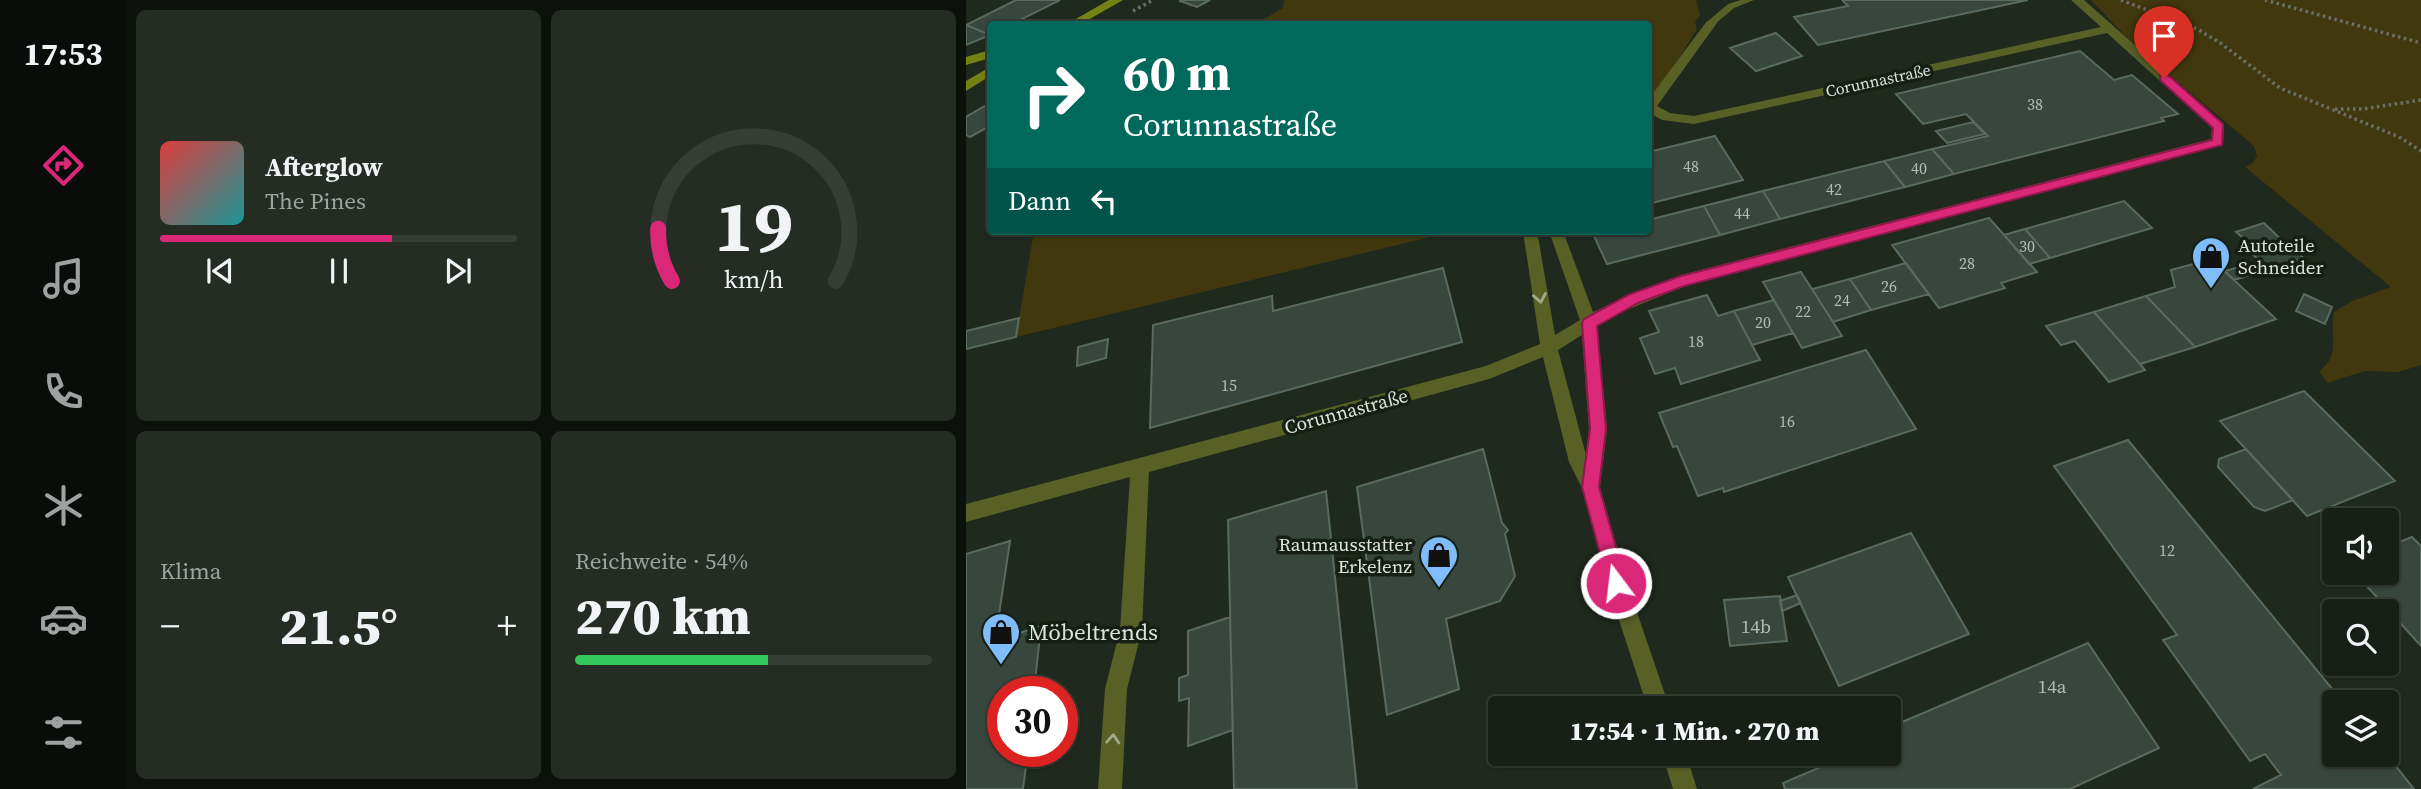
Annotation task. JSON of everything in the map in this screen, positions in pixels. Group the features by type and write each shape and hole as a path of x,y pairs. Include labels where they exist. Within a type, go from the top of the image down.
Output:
{"main road":[{"path":"1078,21 1116,0"},
{"path":"966,61 987,55"},
{"path":"966,73 987,66"},
{"path":"966,87 987,73"}],"street":[{"name":"Corunnastraße","path":"966,513 1140,468 1517,363 1633,299 1681,281 2218,142 2219,127 2077,0"},
{"name":"Corunnastraße","path":"1652,104 1711,23"},
{"name":"Corunnastraße","path":"1652,109 1667,117 1694,120 2108,29"},
{"path":"1531,235 1549,347 1578,462 1591,487 1616,583 1655,696"},
{"path":"1557,235 1589,323 1598,429 1591,487"},
{"path":"1110,789 1116,689 1131,630 1140,468"},
{"path":"1678,766 1685,789"}],"lane":[{"name":"Corunnastraße","path":"1711,23 1731,6 1750,0"}],"path":[{"path":"2121,0 2197,29 2219,41 2280,88 2399,137 2421,151"},
{"path":"2265,0 2421,43"},
{"path":"2330,109 2363,109 2421,100"}],"shaded area":[{"path":"1284,0 1696,0 1700,15 1695,22 1697,29 1667,78 1652,96 1652,21 1261,21 1283,8"},
{"path":"2091,0 2421,0 2421,365 2398,372 2365,371 2327,383 2319,371 2326,365 2333,351 2334,312 2352,301 2391,287 2245,167 2252,164 2257,156 2254,146 2134,45"},
{"path":"1033,235 1438,235 1016,337"}],"building":[{"path":"1016,0 1060,0 1018,21 987,21 987,34 966,25"},
{"path":"1181,0 1210,0 1197,7"},
{"path":"1842,0 2028,0 1818,45 1794,17 1848,6"},
{"path":"966,25 987,34 987,36 966,45"},
{"path":"1776,33 1802,56 1756,71 1730,48"},
{"path":"2080,51 2114,80 2132,75 2178,114 2161,118 2164,121 1954,174 1932,149 1988,136 1966,114 1923,124 1896,94"},
{"path":"987,105 987,128 970,137 966,135 966,117"},
{"path":"1973,122 1985,134 1947,143 1936,131"},
{"path":"1715,136 1743,180 1652,203 1652,151"},
{"path":"1932,149 1954,174 1905,187 1884,161"},
{"path":"1884,161 1905,187 1780,219 1763,191"},
{"path":"1763,191 1780,219 1720,235 1704,206"},
{"path":"2124,201 2152,228 2050,258 2025,229"},
{"path":"1704,206 1720,235 1607,264 1593,235 1652,235 1652,219"},
{"path":"1989,218 2037,272 2001,283 2005,288 1939,308 1892,245"},
{"path":"2264,223 2304,258 2269,269 2250,252 2257,250 2236,232"},
{"path":"2025,229 2050,258 2029,264 2004,235"},
{"path":"2260,261 2269,269 2234,280 2225,271"},
{"path":"1906,263 1929,294 1871,310 1850,279"},
{"path":"2193,264 2210,272 2221,268 2276,319 2195,347 2146,296 2175,287 2171,270"},
{"path":"1443,268 1462,342 1150,428 1153,325 1272,296 1273,311"},
{"path":"1801,272 1842,336 1802,348 1763,282"},
{"path":"1850,279 1871,310 1833,322 1812,289"},
{"path":"2304,294 2332,307 2325,324 2296,311"},
{"path":"1707,295 1718,316 1734,311 1760,360 1681,384 1675,368 1655,374 1640,338 1659,332 1649,311"},
{"path":"2146,296 2195,347 2140,364 2094,312"},
{"path":"1774,300 1793,333 1752,345 1734,311"},
{"path":"2094,312 2145,370 2109,382 2075,341 2061,345 2046,326"},
{"path":"1019,318 1016,337 966,349 966,331"},
{"path":"1108,339 1106,358 1077,366 1078,347"},
{"path":"1866,350 1916,429 1724,492 1723,488 1698,496 1677,446 1673,447 1659,413"},
{"path":"2304,391 2395,481 2307,516 2220,421"},
{"path":"2128,440 2333,690 2322,690 2322,767 2396,767 2414,789 2253,789 2281,775 2265,754 2250,761 2163,640 2177,635 2054,466"},
{"name":"Raumausstatter Erkelenz","path":"1483,449 1502,523 1508,530 1505,534 1515,576 1500,601 1446,619 1459,689 1387,715 1357,487"},
{"path":"2246,449 2293,500 2265,511 2254,507 2218,467 2219,459"},
{"path":"1326,491 1357,789 1234,789 1228,520"},
{"path":"1911,533 1969,634 1839,686 1788,577"},
{"path":"2412,537 2421,546 2421,646 2399,622 2399,599 2378,599 2366,585 2399,585 2399,542"},
{"name":"Möbeltrends","path":"1010,541 995,641 1041,626 1036,676 987,676 987,767 1026,767 1023,789 966,789 966,554"},
{"path":"1797,595 1801,603 1782,611 1780,601"},
{"path":"1780,596 1787,641 1730,646 1724,600"},
{"path":"1230,617 1233,730 1188,746 1189,698 1179,701 1179,678 1188,675 1188,631"},
{"path":"2088,643 2159,748 2070,789 1785,789 1783,783 1823,766 1901,766 1901,722"}],"place":[{"name":"Autoteile Schneider","path":"2211,290"},
{"name":"Raumausstatter Erkelenz","path":"1439,589"},
{"name":"Möbeltrends","path":"1001,666"}],"route":[{"path":"1616,583 1591,487 1598,429 1589,323 1633,299 1681,281 2218,142 2219,127 2164,78"}]}
